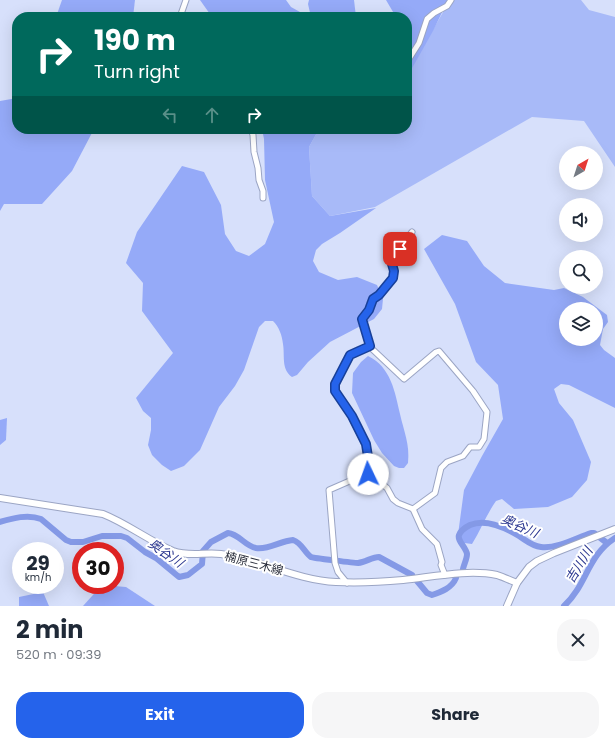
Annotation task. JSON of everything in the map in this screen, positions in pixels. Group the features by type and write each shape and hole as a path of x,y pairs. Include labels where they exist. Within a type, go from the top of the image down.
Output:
{"main road":[{"name":"楠原三木線","path":"0,498 103,514 118,520 174,551 183,554 225,555 322,581 347,582 402,580 445,575 475,574 497,575 516,583"},
{"path":"507,606 516,583 537,560 615,529"}],"street":[{"path":"182,12 186,0"},
{"path":"412,54 419,43 427,19 434,13 447,6 451,0"},
{"path":"253,134 254,152 259,180 263,191 263,198"},
{"path":"412,232 392,264 394,271 393,278 379,295 373,299 369,310 362,319 370,346 404,379 439,351 487,411 484,439 479,447 470,447 463,456 448,462 441,468 435,493 413,509"},
{"path":"368,474 366,444 352,416 335,391 335,384 350,355 370,346"},
{"path":"368,474 387,488 393,499 398,503 413,509 422,529 437,544 441,558 441,565 445,575"},
{"path":"347,582 338,572 335,563 329,490 368,474"}],"shaded area":[{"path":"62,0 135,0 134,12 58,12"},
{"path":"200,0 286,0 291,7 300,12 208,12"},
{"path":"309,0 354,0 355,12 310,12 308,4"},
{"path":"386,0 448,0 433,31 412,68 412,12 393,12"},
{"path":"450,0 581,0 589,10 615,17 615,167 603,149 603,146 601,146 584,121 532,117 375,207 330,216 312,196 309,147 316,134 412,134 412,66"},
{"path":"12,99 12,134 91,134 72,171 42,204 4,204 0,211 0,101"},
{"path":"263,134 316,134 309,147 312,196 330,216 376,208 322,244 316,250 313,261 319,272 338,280 357,277 377,285 383,299 382,309 374,319 330,342 308,362 297,375 292,377 286,370 283,341 279,329 273,321 265,321 259,327 244,370 235,386 219,407 200,450 184,466 171,471 162,465 152,455 148,445 151,430 151,418 143,411 136,398 173,353 142,311 143,283 126,263 137,232 182,166 204,172 221,205 225,234 236,251 249,256 265,244 274,222 265,180"},
{"path":"442,235 467,241 484,266 505,283 554,290 559,289 559,294 577,294 583,297 590,302 559,302 559,346 601,346 615,358 615,408 569,385 561,384 554,389 559,403 573,420 591,462 587,480 572,497 548,507 514,509 502,499 496,501 472,544 457,542 464,490 503,419 498,385 476,362 455,304 424,249"},
{"path":"603,312 607,315 608,322 603,329"},
{"path":"368,356 376,361 387,373 394,389 407,444 408,463 404,468 394,466 382,453 374,440 352,393 353,373 361,362"},
{"path":"7,418 6,440 0,445 0,420"},
{"path":"124,587 155,606 83,606 94,594 124,594"},
{"path":"33,594 44,594 49,606 19,606 19,597"}],"waterway":[{"name":"奥谷川","path":"0,522 20,517 41,519 66,540 71,542 83,542 102,536 121,536 127,538 145,552 156,558 179,577 188,575 202,564 203,551 211,542 228,533 235,535 252,547 256,548 270,547 293,540 299,543 313,558 358,563 379,557 412,575"},
{"name":"奥谷川","path":"463,569 467,554 459,540 459,535 465,528 476,523 489,523 502,527 532,544 541,547 560,545 591,533 594,533 607,543"},
{"name":"吉川川","path":"564,606 578,589 598,553 615,538"},
{"name":"奥谷川","path":"417,581 427,593 432,595 449,587 456,578"}],"route":[{"path":"368,474 366,444 352,416 335,391 335,384 350,355 370,346 362,319 369,310 373,299 379,295 393,278 394,271 392,264 400,249"}]}
